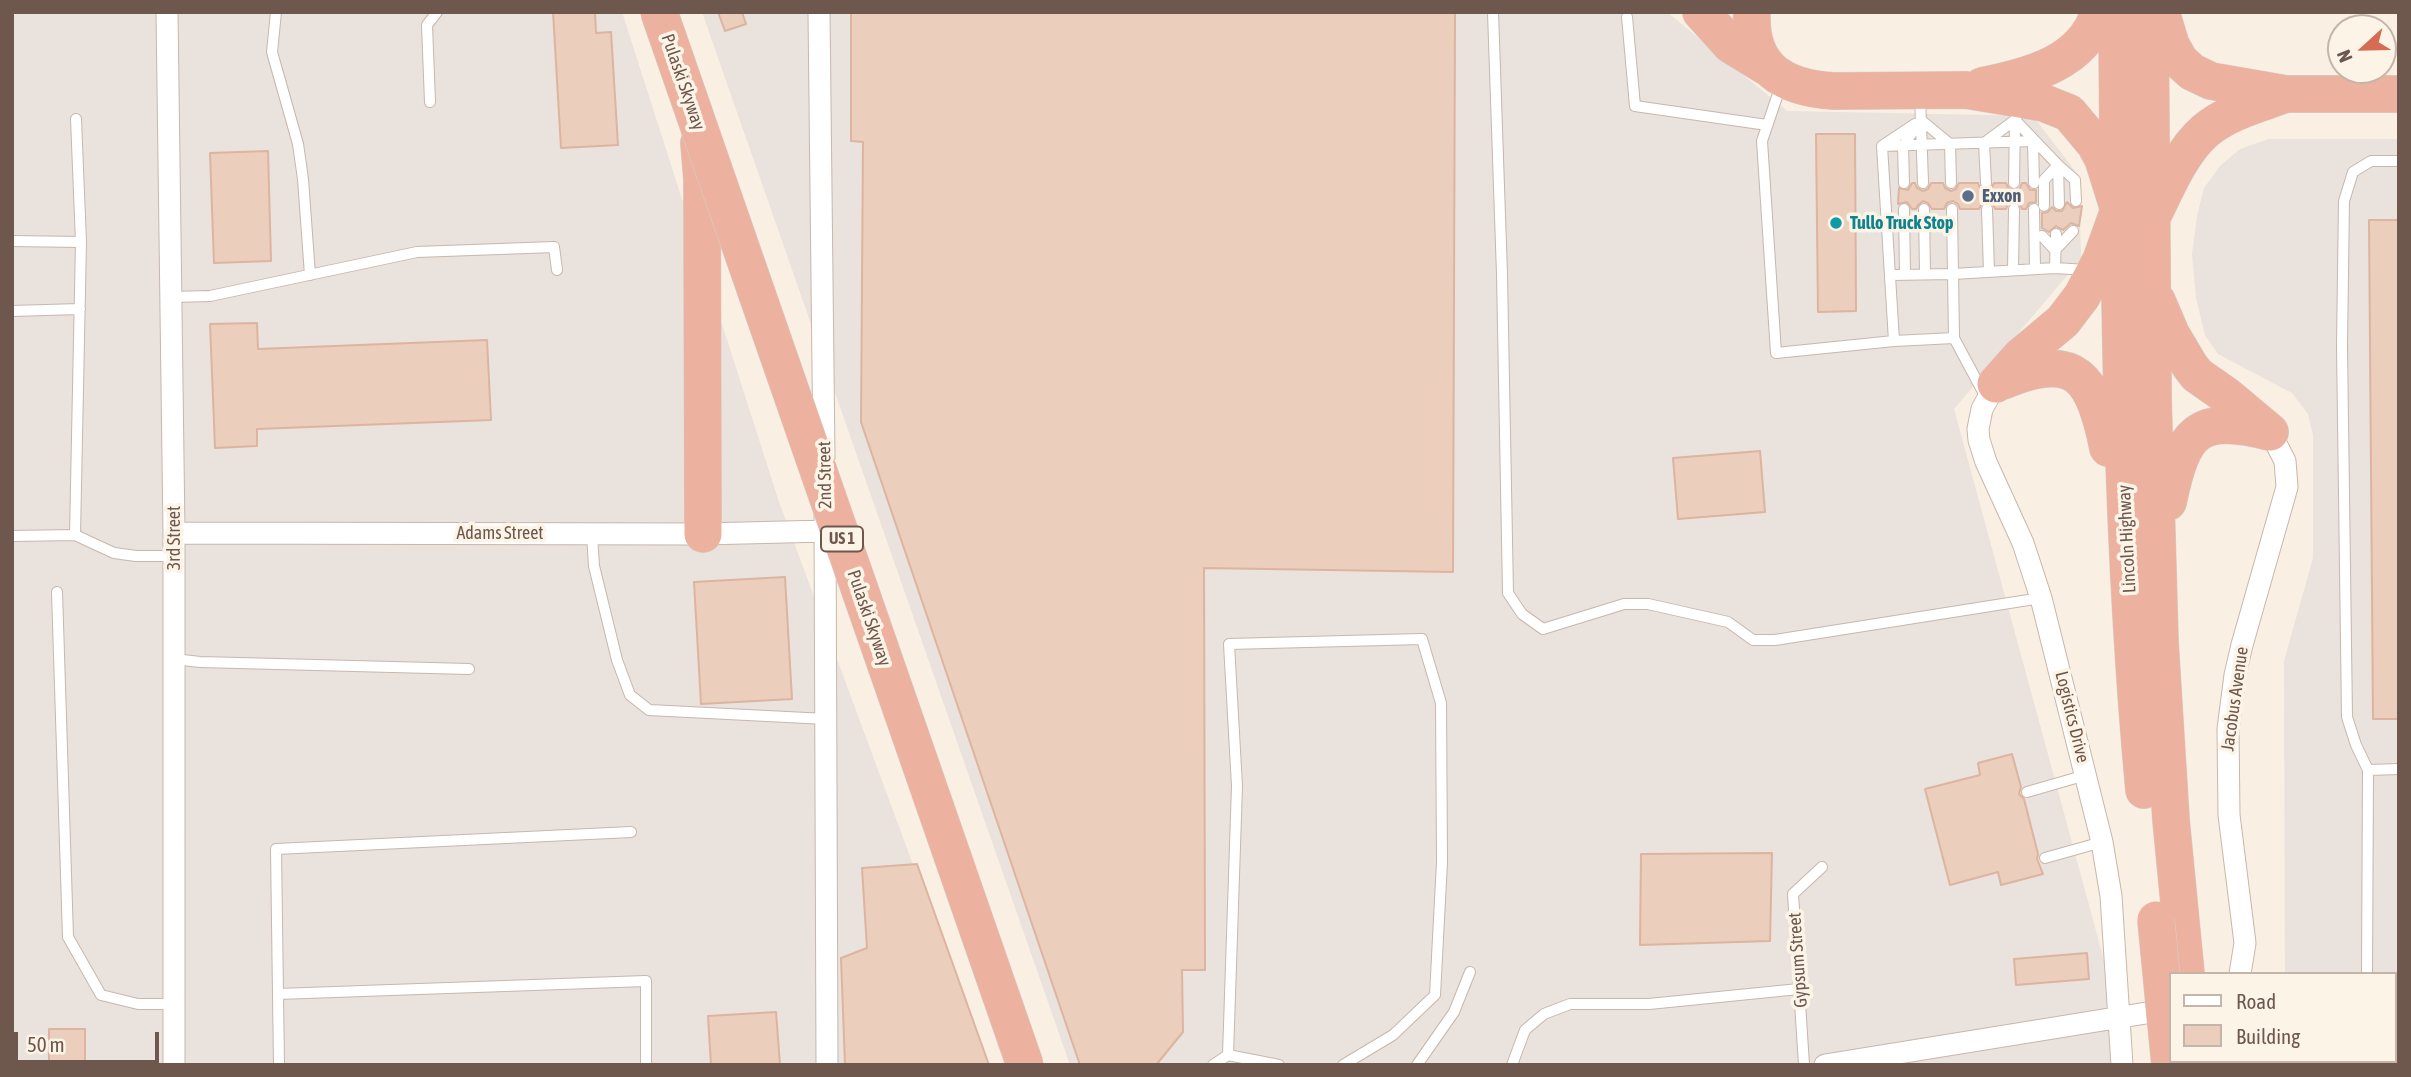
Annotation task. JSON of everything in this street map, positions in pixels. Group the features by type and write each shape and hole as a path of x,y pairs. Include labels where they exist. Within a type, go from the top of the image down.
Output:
{"highway":[{"name":"Pulaski Skyway","path":"659,12 1025,1065"},
{"path":"670,12 690,80 698,121 702,179 703,534"},
{"name":"Pulaski Skyway","path":"682,12 1047,1065"},
{"path":"1701,12 1731,45 1776,73 1819,90 1920,105 1966,90 2025,77 2053,65 2082,41 2096,22 2099,12"},
{"path":"1752,12 1753,40 1757,51 1776,73"},
{"name":"Lincoln Highway","path":"2117,12 2135,214 2142,547"},
{"name":"Lincoln Highway","path":"2150,12 2135,214 2152,290 2138,727 2168,918 2170,1065"},
{"path":"2161,12 2175,53 2192,72 2211,81 2286,94 2399,94"},
{"path":"1966,90 2020,110 2058,107 2070,113 2087,132 2090,172 2135,214"},
{"path":"1991,391 2020,357 2063,321 2135,214 2207,129 2240,111 2286,94"},
{"path":"2152,290 2171,334 2197,375 2270,432"},
{"path":"1991,391 2026,371 2048,367 2068,371 2084,381 2100,411 2142,547"},
{"path":"2142,547 2181,453 2192,436 2211,427 2227,425 2270,432"},
{"name":"Lincoln Highway","path":"2168,918 2185,972"}],"street":[{"name":"3rd Street","path":"167,12 174,533 174,1065"},
{"name":"2nd Street","path":"819,12 827,1065"},
{"name":"Logistics Drive","path":"1991,391 1982,408 1978,429 1982,450 2019,534 2041,598 2102,842 2111,896 2122,1065"},
{"name":"Jacobus Avenue","path":"2241,972 2245,943 2229,815 2228,729 2242,645 2287,487 2285,461 2270,432"},
{"name":"Adams Street","path":"174,533 703,534 825,531"},
{"path":"1825,1065 2170,1009"}],"lane":[{"path":"276,12 272,52 298,144 310,275"},
{"path":"430,103 428,25 437,12"},
{"path":"1493,12 1502,260 1508,593 1522,614 1543,629 1624,604 1648,604 1728,622 1753,639 1775,640 2041,598"},
{"path":"1627,17 1635,106 1767,125"},
{"path":"1776,73 1762,141 1776,353 1954,338"},
{"path":"1894,341 1882,146 1920,105"},
{"path":"1920,105 1950,144 1951,183"},
{"path":"1920,105 1923,183"},
{"path":"1903,183 1903,146 1920,105"},
{"path":"2020,110 2033,141 2034,183"},
{"path":"2014,183 2014,142 2020,110"},
{"path":"1984,143 2020,110"},
{"path":"75,535 81,242 76,119"},
{"path":"1882,146 2033,141 2059,165 2090,172 2076,201"},
{"path":"1984,143 1986,183"},
{"path":"2367,972 2368,769 2356,745 2347,716 2342,345 2344,201 2353,172 2371,160 2399,161"},
{"path":"2059,165 2059,204"},
{"path":"2035,269 2039,208 2044,180 2059,165"},
{"path":"1904,209 1905,274"},
{"path":"1924,209 1925,274"},
{"path":"1952,209 1954,338 1991,391"},
{"path":"1987,209 1989,272"},
{"path":"2013,270 2014,209"},
{"path":"2055,250 2073,231"},
{"path":"2055,268 2056,234"},
{"path":"2042,236 2055,250"},
{"path":"12,241 81,242"},
{"path":"171,297 211,296 417,252 554,247 557,270"},
{"path":"1890,275 2055,268 2095,271"},
{"path":"12,311 80,309"},
{"path":"592,534 597,579 617,660 630,695 649,710 826,719"},
{"path":"12,536 75,535 114,553 174,556"},
{"path":"57,592 68,937 101,995 138,1004 174,1004"},
{"path":"1228,1055 1237,786 1229,644 1422,639 1441,703 1442,862 1435,995 1393,1035 1343,1065"},
{"path":"174,659 200,662 470,669"},
{"path":"2368,769 2399,769"},
{"path":"2027,792 2086,775"},
{"path":"279,1065 276,849 631,832"},
{"path":"2045,858 2102,842"},
{"name":"Gypsum Street","path":"1804,1065 1793,894 1822,867"},
{"path":"1418,1065 1454,1012 1470,972"},
{"path":"278,994 646,981 646,1065"},
{"path":"1512,1065 1525,1030 1544,1014 1570,1004 1648,1004 1799,989"},
{"path":"1213,1065 1228,1055 1279,1065"}],"shaded area":[{"path":"12,12 622,12 779,502 987,1065 12,1065"},
{"path":"702,12 1667,12 1787,111 2033,116 2079,176 2081,259 1954,409 2117,1008 2127,1065 1852,1065 1956,1042 1813,1065 1070,1065"},
{"path":"2269,139 2399,139 2399,1065 2285,1065 2397,1063 2397,972 2285,972 2284,661 2313,558 2313,435 2308,414 2292,393 2218,354 2205,335 2196,298 2192,254 2197,216 2204,188 2220,166 2240,149"}],"building":[{"path":"553,12 595,12 596,33 611,32 618,145 561,148"},
{"path":"718,12 742,12 746,24 725,31"},
{"path":"851,12 1455,12 1453,572 1204,568 1205,970 1182,970 1183,1032 1156,1065 1080,1065 861,422 863,142 851,141"},
{"name":"Tullo Truck Stop","path":"1816,134 1855,134 1856,311 1818,312"},
{"path":"268,151 271,261 214,263 210,153"},
{"name":"Exxon","path":"1912,183 1923,191 1928,189 1931,183 1943,183 1945,188 1951,191 1956,189 1959,183 1978,183 1980,188 1986,191 1991,189 1994,183 2006,183 2009,189 2015,191 2022,183 2026,183 2030,190 2036,190 2036,202 2029,203 2026,209 2013,201 2006,209 1995,209 1993,204 1987,201 1982,203 1979,209 1960,209 1953,201 1947,203 1944,209 1932,209 1923,201 1916,209 1912,209 1907,202 1898,204 1899,188 1908,190"},
{"path":"2067,202 2073,208 2082,206 2079,226 2071,223 2063,230 2056,226 2049,232 2042,228 2042,213 2048,212 2052,207 2056,211 2062,211"},
{"path":"2369,220 2399,220 2399,719 2373,719"},
{"path":"257,323 258,349 487,340 491,420 257,429 257,446 215,448 210,324"},
{"path":"1760,451 1765,512 1678,519 1673,458"},
{"path":"785,577 792,699 701,704 694,582"},
{"path":"2012,754 2021,787 2019,794 2024,799 2037,859 2043,874 2001,885 1998,872 1950,885 1925,789 1980,775 1978,763"},
{"path":"1772,853 1770,941 1640,945 1641,854"},
{"path":"917,864 989,1065 845,1065 841,958 867,948 862,868"},
{"path":"2087,953 2089,979 2016,985 2014,959"},
{"path":"776,1012 780,1065 711,1065 708,1016"},
{"path":"49,1029 85,1029 85,1065 49,1065"}],"place":[{"name":"Exxon","path":"1968,196"},
{"name":"Tullo Truck Stop","path":"1836,223"}]}
